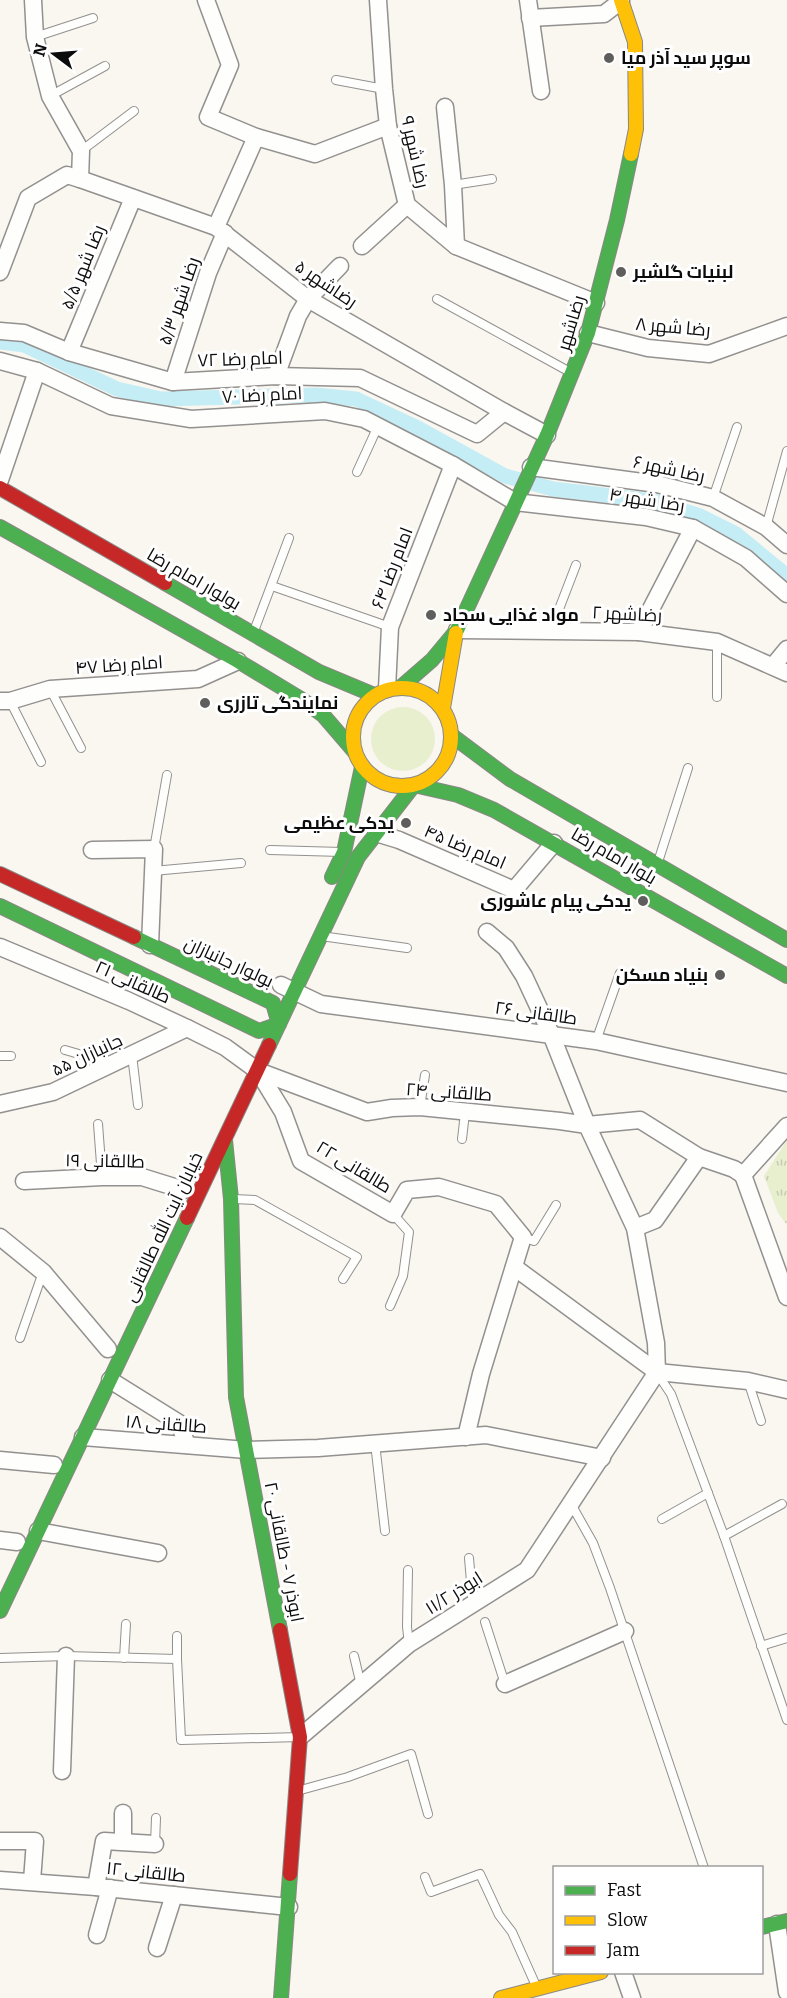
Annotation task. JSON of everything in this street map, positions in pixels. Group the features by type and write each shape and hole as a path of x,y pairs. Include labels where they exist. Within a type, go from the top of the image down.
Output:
{"main road":[{"name":"رضاشهر","path":"454,632 547,435 588,333 596,303 617,220 636,129 635,42 621,1"},
{"name":"بولوار امام رضا","path":"0,488 319,672 387,690"},
{"path":"0,527 301,699 323,715 354,751 370,775 380,781 403,786 414,785 429,778 441,766 449,752 451,735 449,721 443,708 431,697 417,689 387,690"},
{"path":"354,751 353,726 361,709 432,660 454,632"},
{"path":"443,708 454,632"},
{"path":"301,699 312,688 319,672"},
{"name":"بلوار امام رضا","path":"451,735 499,793 554,843 787,976"},
{"path":"325,893 344,852 362,766"},
{"name":"بلوار امام رضا","path":"414,785 458,795 499,793 657,865 786,937"},
{"name":"خیابان آیت الله طالقانی","path":"0,1611 18,1539 83,1437 225,1138 251,1054 273,1003 320,936 358,858 414,785"},
{"name":"بولوار جانبازان","path":"0,874 150,945 198,985 251,1054"},
{"name":"بولوار جانبازان","path":"0,906 198,985 273,1003 279,1024"},
{"name":"خیابان آیت الله طالقانی","path":"251,1054 279,1024 287,984"},
{"path":"251,1054 279,1024"},
{"name":"ابوذر ۷ - طالقانی ۲۰","path":"220,1113 231,1199 236,1397 300,1737 281,1998"},
{"path":"501,1998 593,1974"}],"street":[{"path":"0,272 28,198 67,175 80,178 81,151 50,96 36,37 33,0"},
{"path":"206,0 230,65 208,117 256,137 315,154 388,126"},
{"name":"رضا شهر ۹","path":"378,0 388,126 407,205 456,246 596,303"},
{"path":"528,0 541,91"},
{"path":"530,18 604,14 621,1"},
{"path":"445,107 453,185 456,246"},
{"name":"۵/۳ رضا شهر","path":"173,382 220,230 256,137"},
{"name":"رضاشهر ۵","path":"80,178 220,230 308,299 547,435"},
{"name":"رضا شهر ۵/۵","path":"69,352 133,198"},
{"path":"362,246 407,205"},
{"path":"276,376 298,316 308,299 339,266"},
{"name":"رضا شهر ۸","path":"588,333 648,348 709,354 787,326"},
{"name":"امام رضا ۷۲","path":"0,331 24,333 69,352 173,382 276,376 360,378 477,434 504,412"},
{"name":"امام رضا ۷۰","path":"0,362 36,371 111,406 191,419 325,411 364,418 453,465 514,502"},
{"path":"0,480 36,371"},
{"name":"امام رضا ۶۴","path":"387,690 390,627 453,465"},
{"name":"رضا شهر ۶","path":"531,467 657,484 713,498 766,527 787,545"},
{"name":"رضا شهر ۴","path":"514,502 646,517 693,528 746,558 787,594"},
{"path":"639,632 693,528"},
{"name":"رضاشهر ۲","path":"454,632 551,630 639,632 717,642 780,670"},
{"path":"780,670 787,649"},
{"name":"امام رضا ۴۷","path":"5,701 50,689 198,679 238,661"},
{"name":"امام رضا ۴۵","path":"376,833 399,840 514,890 554,843"},
{"path":"92,850 154,849 150,945"},
{"path":"487,932 506,948 517,962 551,1034 587,1125 635,1228 656,1343 657,1372"},
{"name":"طالقانی ۲۱","path":"0,947 129,1000 225,1047 251,1054"},
{"name":"طالقانی ۲۶","path":"287,984 321,1004 596,1041 787,1083"},
{"name":"جانبازان ۵۵","path":"0,1104 53,1092 187,1028"},
{"name":"طالقانی ۲۴","path":"251,1054 368,1112 420,1107 587,1125 640,1120 699,1157 734,1169 743,1175"},
{"name":"طالقانی ۲۲","path":"251,1054 283,1112 301,1161 393,1214 407,1190 439,1187 496,1204 523,1237"},
{"path":"787,1126 743,1175 787,1297"},
{"path":"635,1228 655,1220 699,1157"},
{"name":"طالقانی ۱۹","path":"24,1181 142,1177 183,1190"},
{"path":"0,1237 43,1272 108,1349"},
{"path":"466,1437 481,1374 523,1237"},
{"path":"514,1267 657,1372 748,1381 787,1390"},
{"name":"ابوذر ۱۱/۲","path":"300,1737 409,1644 527,1570 657,1372"},
{"path":"110,1380 179,1423 187,1445"},
{"name":"طالقانی ۱۸","path":"83,1437 247,1450 318,1448 486,1435 602,1458"},
{"path":"0,1460 54,1464"},
{"path":"18,1539 158,1553"},
{"path":"505,1684 625,1631"},
{"path":"62,1772 66,1656"},
{"path":"123,1814 123,1841"},
{"path":"0,1840 35,1841 32,1881"},
{"path":"97,1935 103,1887 104,1842 155,1844"},
{"name":"طالقانی ۱۲","path":"0,1880 103,1887 289,1907"},
{"path":"157,1948 174,1895"},
{"path":"775,1924 787,1992"},
{"path":"624,1974 632,1998"}],"lane":[{"path":"36,37 93,18"},
{"path":"50,96 105,66"},
{"path":"336,80 384,89"},
{"path":"81,151 134,111"},
{"path":"453,185 492,179"},
{"path":"437,299 573,373"},
{"path":"357,472 378,426"},
{"path":"713,498 737,427"},
{"path":"766,527 787,451"},
{"path":"253,634 290,538"},
{"path":"551,630 576,565"},
{"path":"272,585 390,627"},
{"path":"717,642 717,697"},
{"path":"50,689 81,748"},
{"path":"5,701 41,762"},
{"path":"657,865 688,768"},
{"path":"154,849 167,775"},
{"path":"270,850 344,852"},
{"path":"153,871 241,863"},
{"path":"320,936 407,948"},
{"path":"596,1041 620,973"},
{"path":"65,1050 113,1064"},
{"path":"132,1055 138,1105"},
{"path":"0,1056 12,1056"},
{"path":"420,1107 425,1075"},
{"path":"462,1139 465,1113"},
{"path":"98,1124 102,1177"},
{"path":"231,1199 255,1200 357,1257 343,1279"},
{"path":"523,1237 534,1241 556,1205"},
{"path":"390,1306 403,1276 409,1232 393,1214"},
{"path":"20,1338 43,1272"},
{"path":"657,1372 671,1394 708,1493 787,1720"},
{"path":"748,1381 761,1421"},
{"path":"375,1443 385,1531"},
{"path":"662,1519 708,1493"},
{"path":"572,1504 593,1543 625,1631 703,1866"},
{"path":"724,1536 782,1504"},
{"path":"469,1558 473,1605"},
{"path":"408,1570 409,1644"},
{"path":"485,1622 505,1684"},
{"path":"124,1658 126,1624"},
{"path":"177,1636 181,1740 300,1737"},
{"path":"761,1646 787,1638"},
{"path":"0,1658 66,1656 177,1659"},
{"path":"354,1656 361,1686"},
{"path":"297,1791 348,1777 411,1754 428,1814"},
{"path":"155,1844 156,1818"},
{"path":"425,1876 431,1892 480,1874 499,1915 512,1932 537,1989"}],"green space":[{"path":"403,707 421,713 429,721 435,739 429,757 421,765 403,771 385,765 377,757 371,739 377,721 385,713"},
{"path":"787,1140 787,1225 778,1213 764,1176"}],"waterway":[{"path":"0,342 24,345 117,389 161,399 316,395 356,399 418,428 505,476 553,489 653,501 700,516 736,534 787,576"}],"traffic: fast":[{"path":"401,687 432,660 457,630 547,435 588,333 617,220 631,154"},
{"path":"0,527 301,699 323,715 354,751"},
{"path":"165,583 319,672 374,695"},
{"path":"451,735 510,779 787,940"},
{"path":"332,877 344,852 362,767"},
{"path":"269,1045 358,857 414,785"},
{"path":"414,785 458,795 494,810 787,976"},
{"path":"0,906 259,1031 279,1024 273,1003 134,937"},
{"path":"225,1140 231,1199 236,1397 280,1630"},
{"path":"0,1611 187,1218"},
{"path":"281,1998 290,1874"},
{"path":"763,1927 787,1921"}],"traffic: slow":[{"path":"621,0 635,42 636,129 631,154"},
{"path":"443,708 456,633"},
{"path":"402,688 421,691 437,702 448,718 451,737 448,756 437,772 421,783 402,786 383,783 367,772 356,756 353,737 356,718 367,702 383,691 402,688"},
{"path":"501,1998 593,1974"}],"traffic: jam":[{"path":"0,488 165,583"},
{"path":"0,874 134,937"},
{"path":"187,1218 269,1045"},
{"path":"280,1630 300,1737 290,1874"}],"place":[{"name":"سوپر سید آذر میا","path":"609,58"},
{"name":"لبنیات گلشیر","path":"621,272"},
{"name":"مواد غذایی سجاد","path":"431,615"},
{"name":"نمایندگی تازری","path":"205,703"},
{"name":"یدکی عظیمی","path":"406,823"},
{"name":"یدکی پیام عاشوری","path":"643,901"},
{"name":"بنیاد مسکن","path":"720,975"}]}
